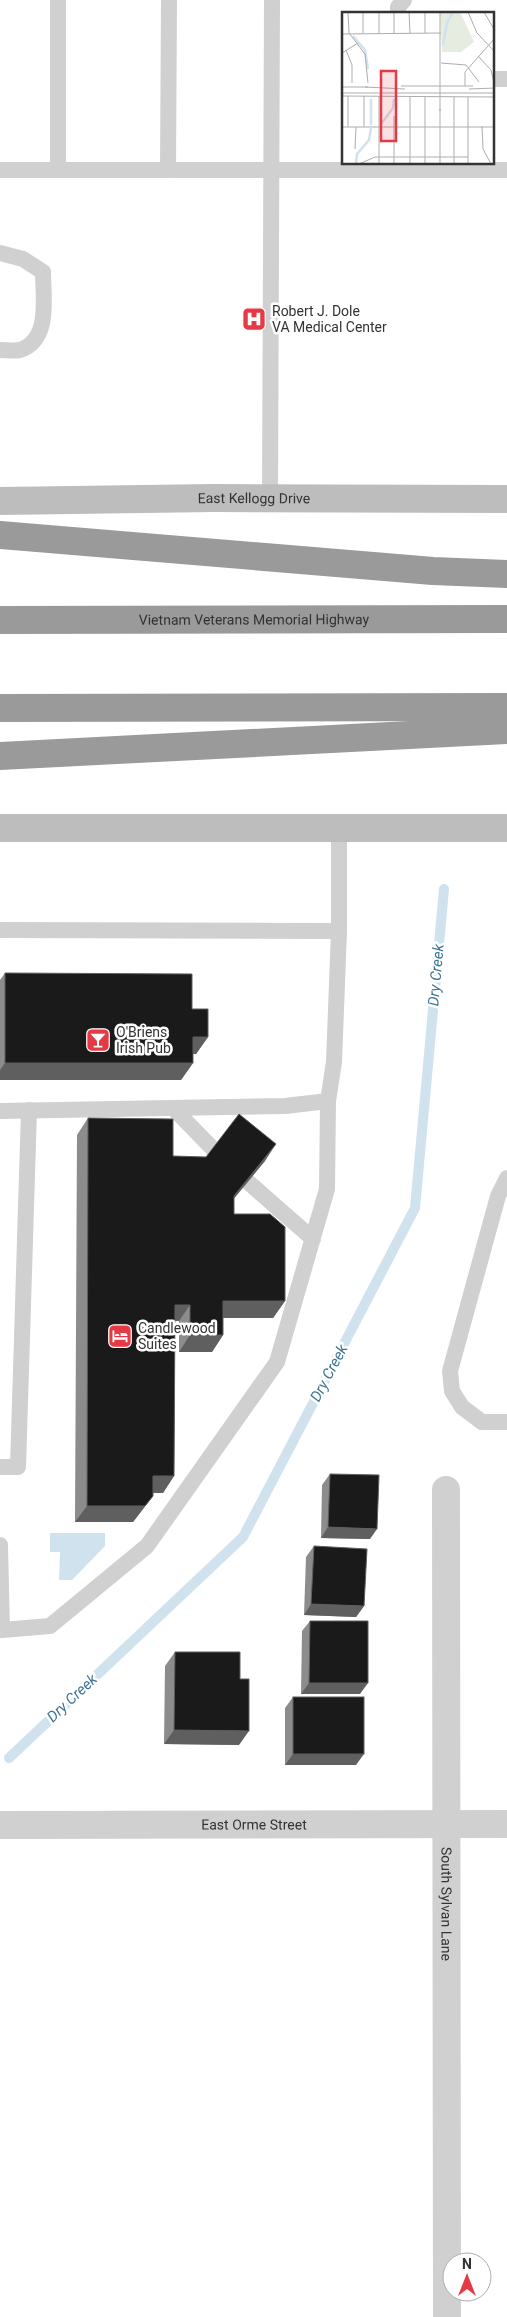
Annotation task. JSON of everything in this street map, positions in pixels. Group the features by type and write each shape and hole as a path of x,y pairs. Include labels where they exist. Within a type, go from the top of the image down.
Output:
{"highway":[{"path":"0,535 433,571 507,574"},
{"name":"Vietnam Veterans Memorial Highway","path":"0,620 507,619"},
{"path":"0,708 507,707"},
{"path":"0,756 507,730"}],"main road":[{"name":"East Kellogg Drive","path":"0,501 270,498 507,499"},
{"path":"0,828 507,828"}],"street":[{"name":"South Sylvan Lane","path":"446,1490 448,2317"},
{"name":"East Orme Street","path":"0,1825 507,1824"}],"lane":[{"path":"58,0 58,170"},
{"path":"168,170 169,0"},
{"path":"270,498 272,0"},
{"path":"398,12 398,7 404,0"},
{"path":"494,79 507,79"},
{"path":"0,170 507,170"},
{"path":"0,253 23,259 43,272 43,325 36,338 20,350 0,350"},
{"path":"0,1545 2,1630 50,1626 147,1546 277,1362 327,1189 328,1101 334,1062 339,931 339,828"},
{"path":"0,930 339,931"},
{"path":"0,1111 285,1106 328,1101"},
{"path":"173,1108 213,1149"},
{"path":"0,1466 18,1466 29,1110"},
{"path":"507,1178 498,1196 450,1371 452,1391 462,1407 482,1422 507,1422"},
{"path":"248,1182 313,1239"}],"water":[{"path":"50,1533 105,1533 105,1546 72,1580 59,1580 60,1552 50,1552"}],"building":[{"name":"O'Briens Irish Pub","path":"5,973 192,974 192,1009 208,1009 208,1037 193,1037 193,1063 5,1063"},
{"name":"Candlewood Suites","path":"239,1114 276,1144 234,1196 234,1214 270,1214 285,1227 285,1301 223,1301 223,1335 190,1335 190,1305 175,1305 174,1476 153,1476 153,1496 145,1506 87,1506 88,1118 173,1119 173,1156 206,1157"},
{"path":"330,1474 379,1475 377,1529 328,1527"},
{"path":"314,1546 367,1549 364,1606 311,1604"},
{"path":"310,1621 368,1621 368,1683 309,1683"},
{"path":"175,1652 240,1652 240,1679 249,1679 249,1731 174,1730"},
{"path":"293,1697 364,1697 364,1754 293,1754"}],"waterway":[{"name":"Dry Creek","path":"9,1758 243,1537 415,1208 444,889"}],"place":[{"name":"Robert J. Dole VA Medical Center","path":"254,319"},
{"name":"O'Briens Irish Pub","path":"98,1040"},
{"name":"Candlewood Suites","path":"120,1336"}]}
